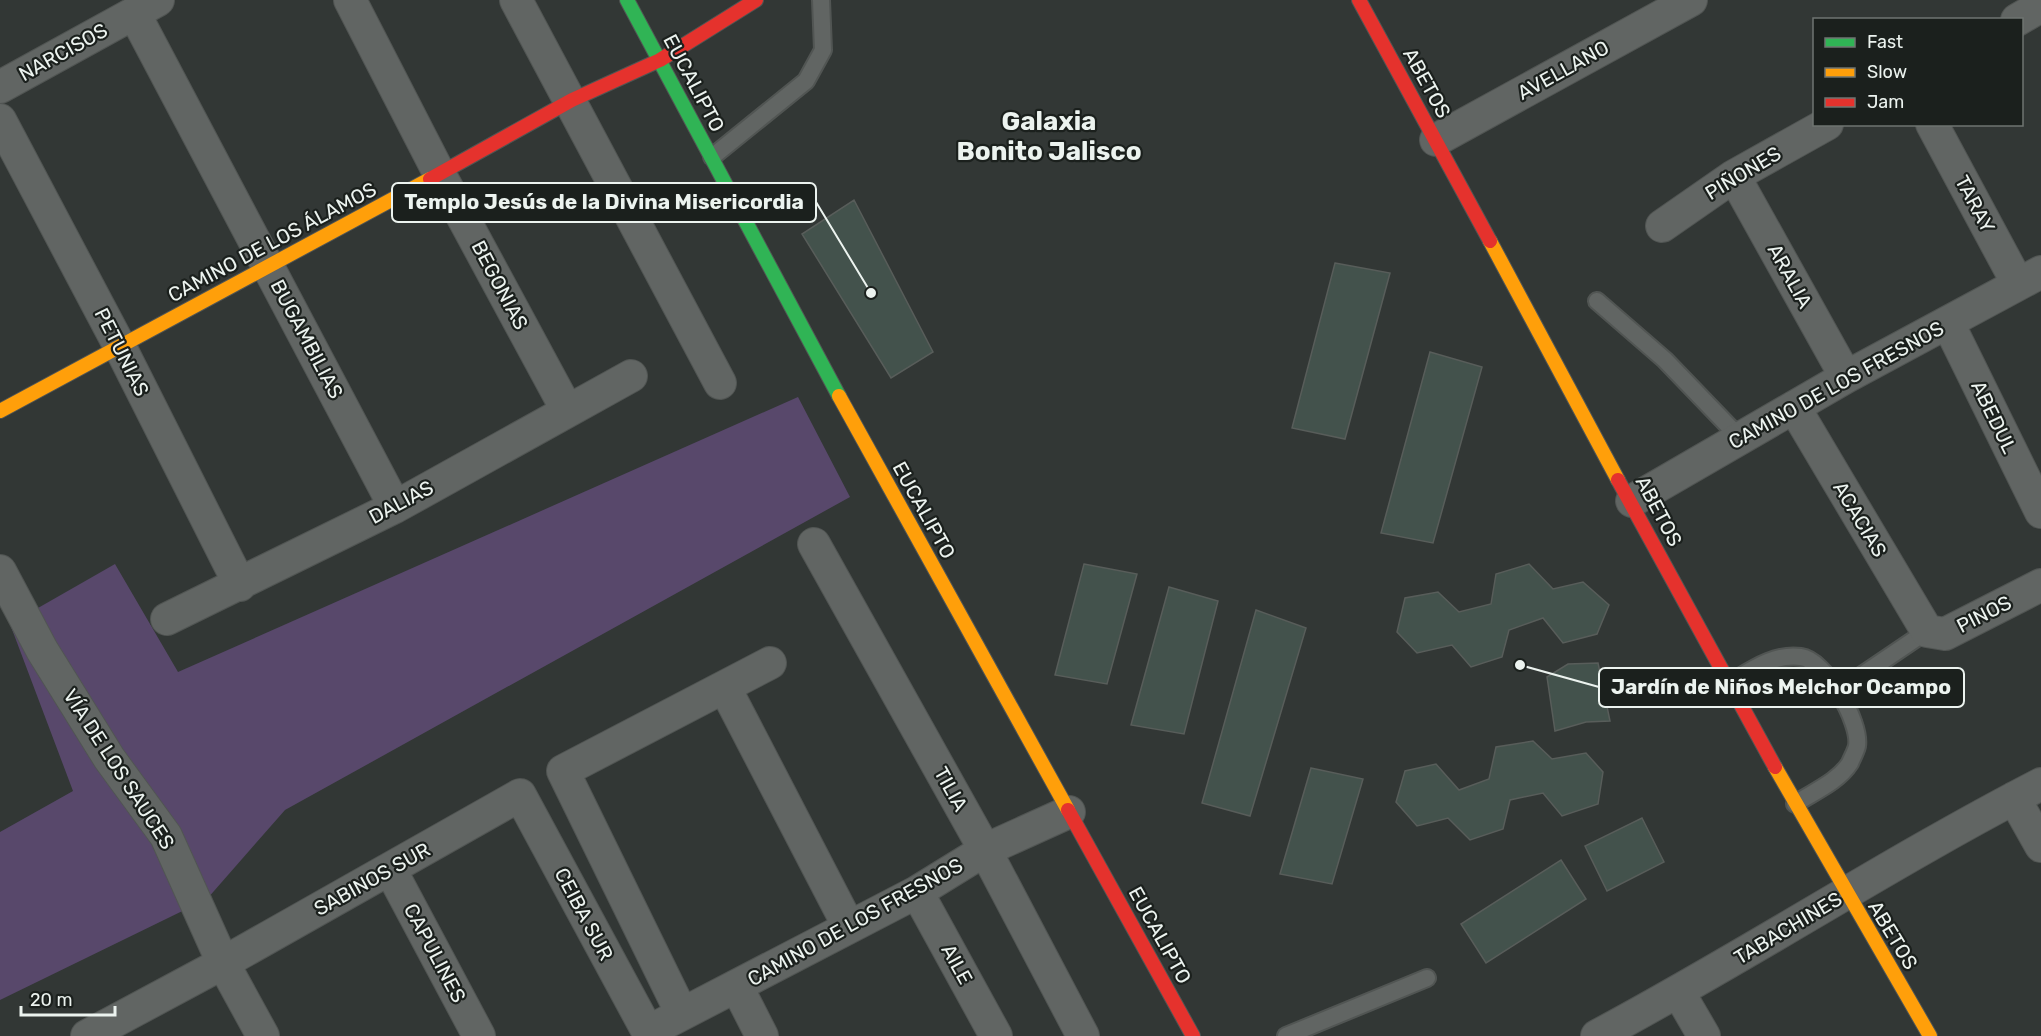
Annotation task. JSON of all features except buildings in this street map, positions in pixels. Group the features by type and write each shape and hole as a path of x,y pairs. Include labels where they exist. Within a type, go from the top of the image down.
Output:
{"street":[{"name":"BEGONIAS","path":"350,0 439,173 567,410"},
{"path":"516,0 572,100 720,383"},
{"name":"EUCALIPTO","path":"627,0 841,400 1193,1036"},
{"name":"CAMINO DE LOS ÁLAMOS","path":"0,411 118,345 269,267 572,100 660,60 756,0"},
{"name":"ABETOS","path":"1359,0 1632,501 1728,684 1845,894 1930,1036"},
{"name":"AVELLANO","path":"1436,140 1691,0"},
{"path":"2020,18 2041,6"},
{"name":"NARCISOS","path":"0,87 146,7"},
{"name":"BUGAMBILIAS","path":"146,7 269,267 395,507"},
{"name":"PETUNIAS","path":"0,120 240,585"},
{"name":"PIÑONES","path":"1662,226 1734,176 1823,126"},
{"name":"TARAY","path":"1933,126 2029,278"},
{"name":"ARALIA","path":"1734,176 1846,376"},
{"name":"CAMINO DE LOS FRESNOS","path":"1632,501 1846,376 2029,278"},
{"name":"ABEDUL","path":"1948,323 2041,512"},
{"name":"DALIAS","path":"167,619 395,507 630,376"},
{"name":"ACACIAS","path":"1794,407 1927,631"},
{"name":"TILIA","path":"814,544 985,850 1083,1036"},
{"name":"VÍA DE LOS SAUCES","path":"0,571 42,650 109,758 166,836 223,963 263,1036"},
{"name":"PINOS","path":"1927,631 1945,633 2041,585"},
{"path":"682,1014 563,771 770,663"},
{"path":"725,688 849,927"},
{"path":"2028,791 2041,846"},
{"name":"TABACHINES","path":"1601,1035 1679,993 1845,894 2028,791"},
{"name":"SABINOS SUR","path":"223,963 520,795"},
{"name":"CEIBA SUR","path":"520,795 645,1034"},
{"name":"CAMINO DE LOS FRESNOS","path":"645,1034 917,892 985,850 1069,812"},
{"name":"CAPULINES","path":"390,869 479,1036"},
{"name":"AILE","path":"917,892 996,1036"},
{"path":"87,1036 223,963"},
{"path":"736,987 762,1036"},
{"path":"1679,993 1704,1036"}],"lane":[{"path":"712,157 807,81 823,50 820,0"},
{"path":"1597,302 1665,360 1740,438"},
{"path":"1837,692 1927,631"},
{"path":"1728,684 1766,662 1799,657 1813,660 1818,664 1837,692 1856,729 1857,746 1839,776 1795,804"},
{"path":"1286,1036 1428,978"}],"shaded area":[{"path":"798,397 850,497 285,810 207,899 0,1000 0,832 73,791 10,624 115,564 178,672"}],"traffic: fast":[{"path":"627,0 839,396"}],"traffic: slow":[{"path":"0,411 430,179"},
{"path":"1490,241 1618,480"},
{"path":"839,396 1068,810"},
{"path":"1775,767 1930,1036"}],"traffic: jam":[{"path":"430,179 572,100 660,60 756,0"},
{"path":"1359,0 1490,241"},
{"path":"1618,480 1775,767"},
{"path":"1068,810 1193,1036"}],"place":[{"name":"Templo Jesús de la Divina Misericordia","path":"871,293"},
{"name":"Jardín de Niños Melchor Ocampo","path":"1520,665"}],"district":[{"name":"Galaxia Bonito Jalisco","path":"1049,136"}]}
